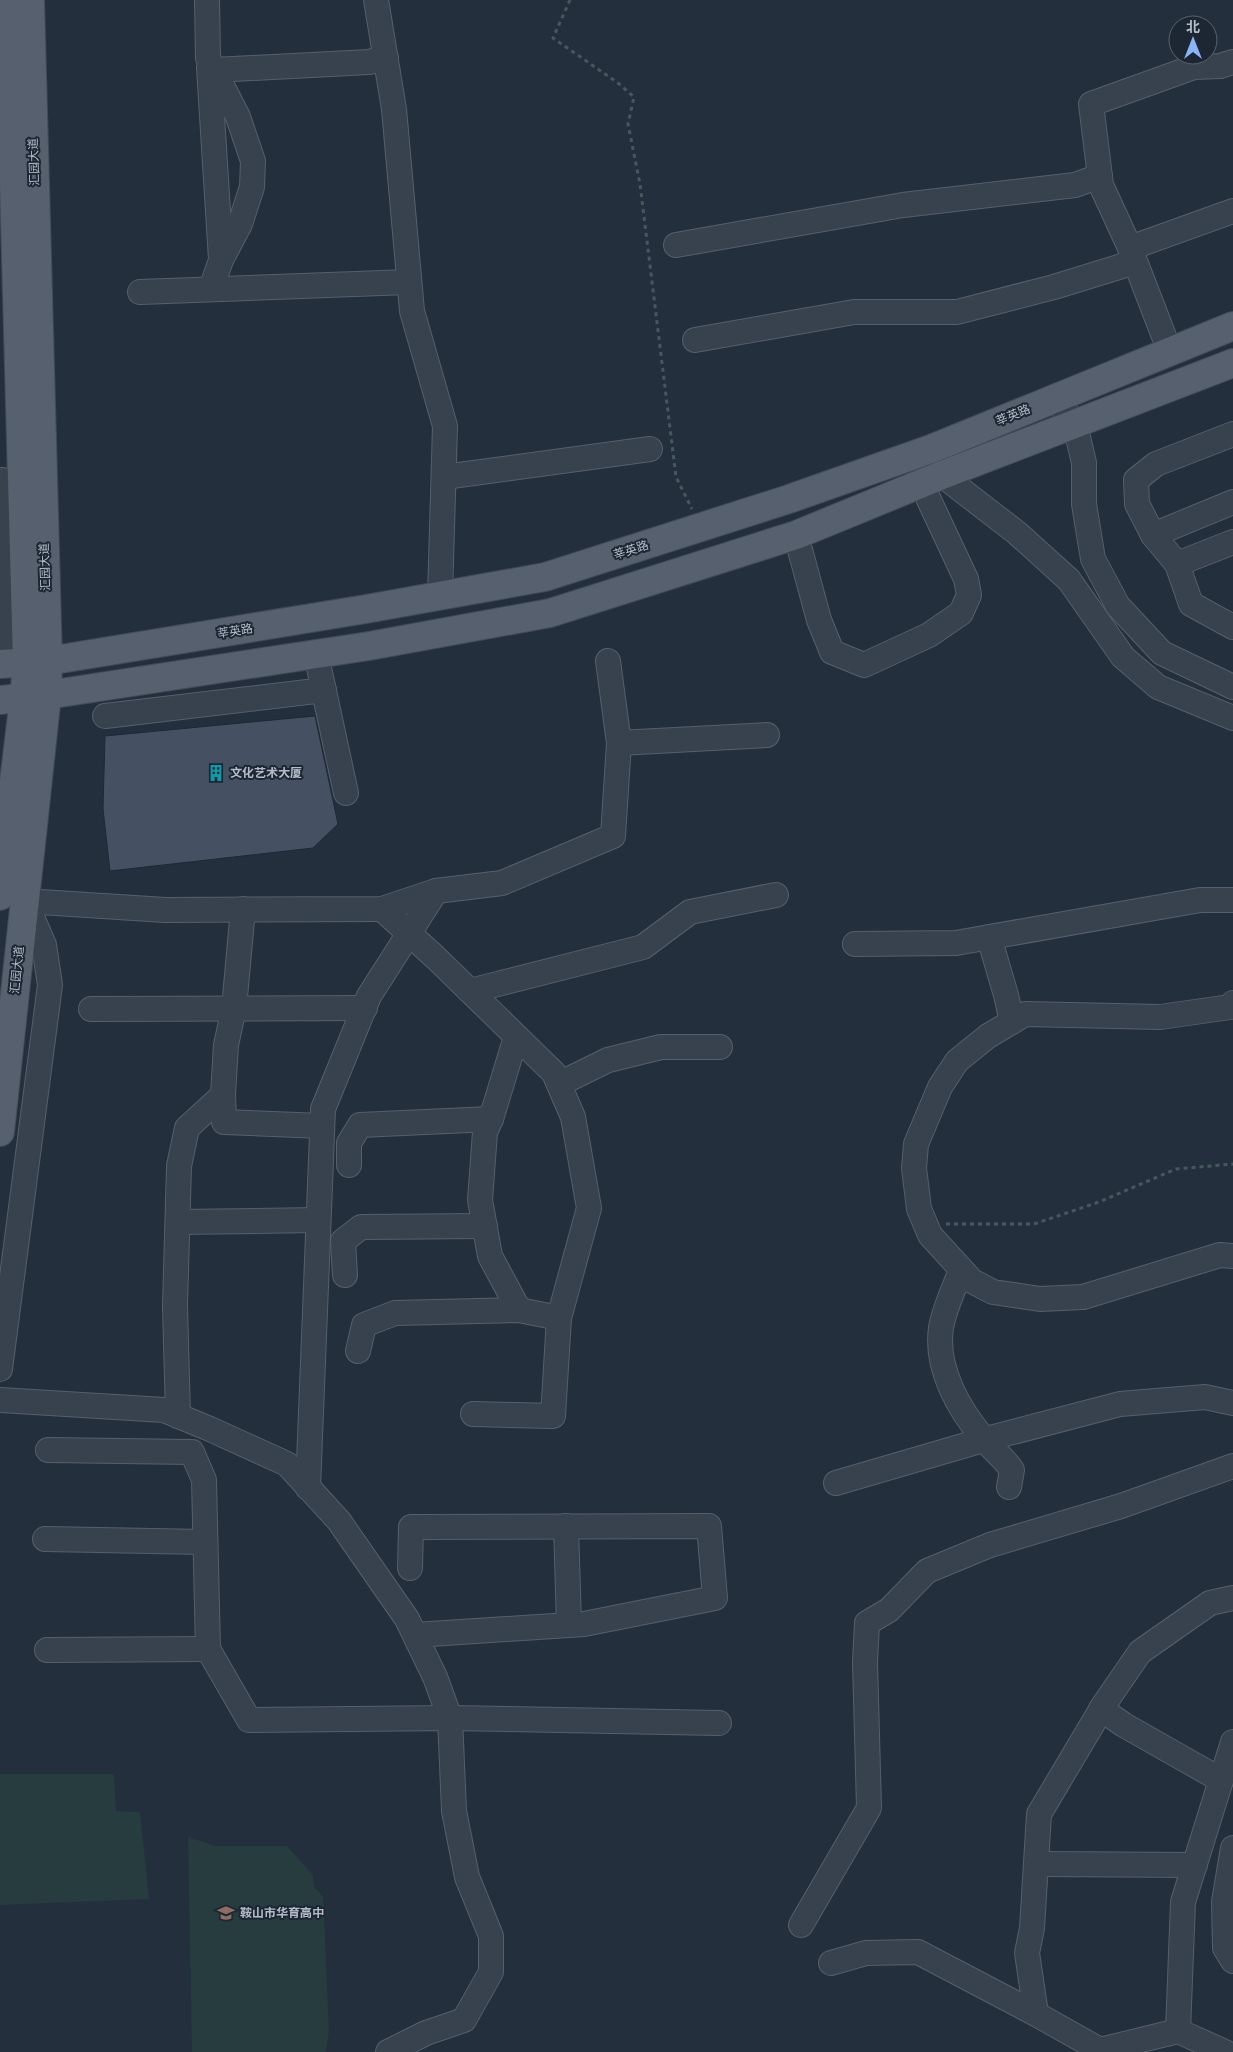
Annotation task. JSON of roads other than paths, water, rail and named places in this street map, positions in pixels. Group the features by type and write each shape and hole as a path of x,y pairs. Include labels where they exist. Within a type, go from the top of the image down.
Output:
{"main road":[{"name":"汇园大道","path":"0,1132 24,698 8,480 9,0"},
{"name":"汇园大道","path":"21,663 30,0"},
{"name":"莘英路","path":"21,663 440,596 545,577 790,499 931,448 1233,326"},
{"path":"24,698 316,654 550,613 796,534 1233,363"},
{"name":"汇园大道","path":"12,899 11,808 24,698"},
{"path":"0,770 4,778 11,808"}],"street":[{"path":"207,0 221,260"},
{"path":"376,0 394,109 412,311 445,426 440,596"},
{"path":"211,64 369,62 386,58"},
{"path":"1170,352 1132,255 1101,185 1091,104 1194,67 1220,66 1233,62"},
{"path":"211,64 238,116 253,161 252,187 243,215 221,260 212,289"},
{"path":"676,245 903,205 1075,185 1100,176"},
{"path":"695,340 854,312 957,312 1054,287 1233,211"},
{"path":"140,292 409,282"},
{"path":"1055,398 1075,424 1084,463 1084,504 1093,559 1118,606 1162,653 1233,687"},
{"path":"1233,434 1156,464 1136,480 1137,504 1154,534 1177,564 1191,604 1233,627"},
{"path":"796,534 819,620 832,652 864,664 930,635 961,613 969,595 966,579 932,480 931,448"},
{"path":"444,477 650,449"},
{"path":"8,480 2,541 21,663"},
{"path":"932,480 1017,533 1069,580 1123,657 1158,687 1233,718"},
{"path":"1154,534 1233,502"},
{"path":"1177,564 1233,542"},
{"path":"316,654 346,793"},
{"path":"12,899 165,910 382,909 436,891 502,883 613,836 619,743 608,661"},
{"path":"105,716 324,690"},
{"path":"619,743 767,735"},
{"path":"308,1488 323,1109 370,996 436,891"},
{"path":"470,991 644,947 690,912 776,895"},
{"path":"0,1369 50,985 44,946 12,899"},
{"path":"855,944 956,943 1200,900 1233,900"},
{"path":"244,909 234,1008 226,1045 223,1095 224,1122 322,1126"},
{"path":"382,909 554,1073 573,1117 589,1208 559,1318 553,1416 473,1414"},
{"path":"989,937 1012,1022"},
{"path":"1233,1004 1230,1007 1160,1017 1025,1014 988,1036 957,1061 940,1087 916,1144 914,1168 919,1209 930,1235 972,1281 993,1292 1040,1299 1083,1296 1220,1255 1233,1256"},
{"path":"91,1009 364,1008"},
{"path":"516,1037 492,1119 485,1132 480,1200 490,1256 518,1310"},
{"path":"559,1084 608,1060 643,1051 661,1047 720,1047"},
{"path":"178,1416 174,1305 180,1166 187,1128 223,1095"},
{"path":"349,1165 349,1143 360,1124 492,1119"},
{"path":"178,1222 318,1220"},
{"path":"345,1275 343,1241 361,1227 485,1226"},
{"path":"961,1270 941,1326 939,1346 942,1364 959,1404 984,1439 1004,1458 1012,1470 1009,1487"},
{"path":"358,1351 364,1325 396,1313 518,1310 559,1318"},
{"path":"836,1483 984,1439 1120,1404 1205,1397 1233,1403"},
{"path":"0,1400 164,1410 287,1464 339,1521 408,1619 435,1676 450,1718 454,1811 467,1877 491,1936 491,1972 464,2020 426,2033 397,2050"},
{"path":"48,1450 192,1452 204,1480 208,1649 249,1720 450,1718 719,1723"},
{"path":"801,1925 869,1808 865,1662 867,1623 889,1610 927,1571 936,1567 990,1544 1121,1506 1233,1466"},
{"path":"566,1526 569,1625"},
{"path":"410,1568 411,1527 709,1526 715,1598 584,1624 416,1635"},
{"path":"45,1539 206,1542"},
{"path":"1036,2014 1026,1953 1032,1928 1038,1864 1039,1814 1101,1709 1140,1652 1210,1603 1233,1598"},
{"path":"47,1650 208,1649"},
{"path":"1101,1709 1124,1725 1221,1780"},
{"path":"1178,2031 1183,1902 1233,1742"},
{"path":"1233,1848 1224,1902 1225,1948 1233,1961"},
{"path":"1038,1864 1195,1865"},
{"path":"831,1963 866,1953 918,1952 1036,2014 1100,2051 1178,2031 1225,2052"}],"place":[{"name":"文化艺术大厦","path":"216,773"},
{"name":"鞍山市华育高中","path":"226,1913"}]}
